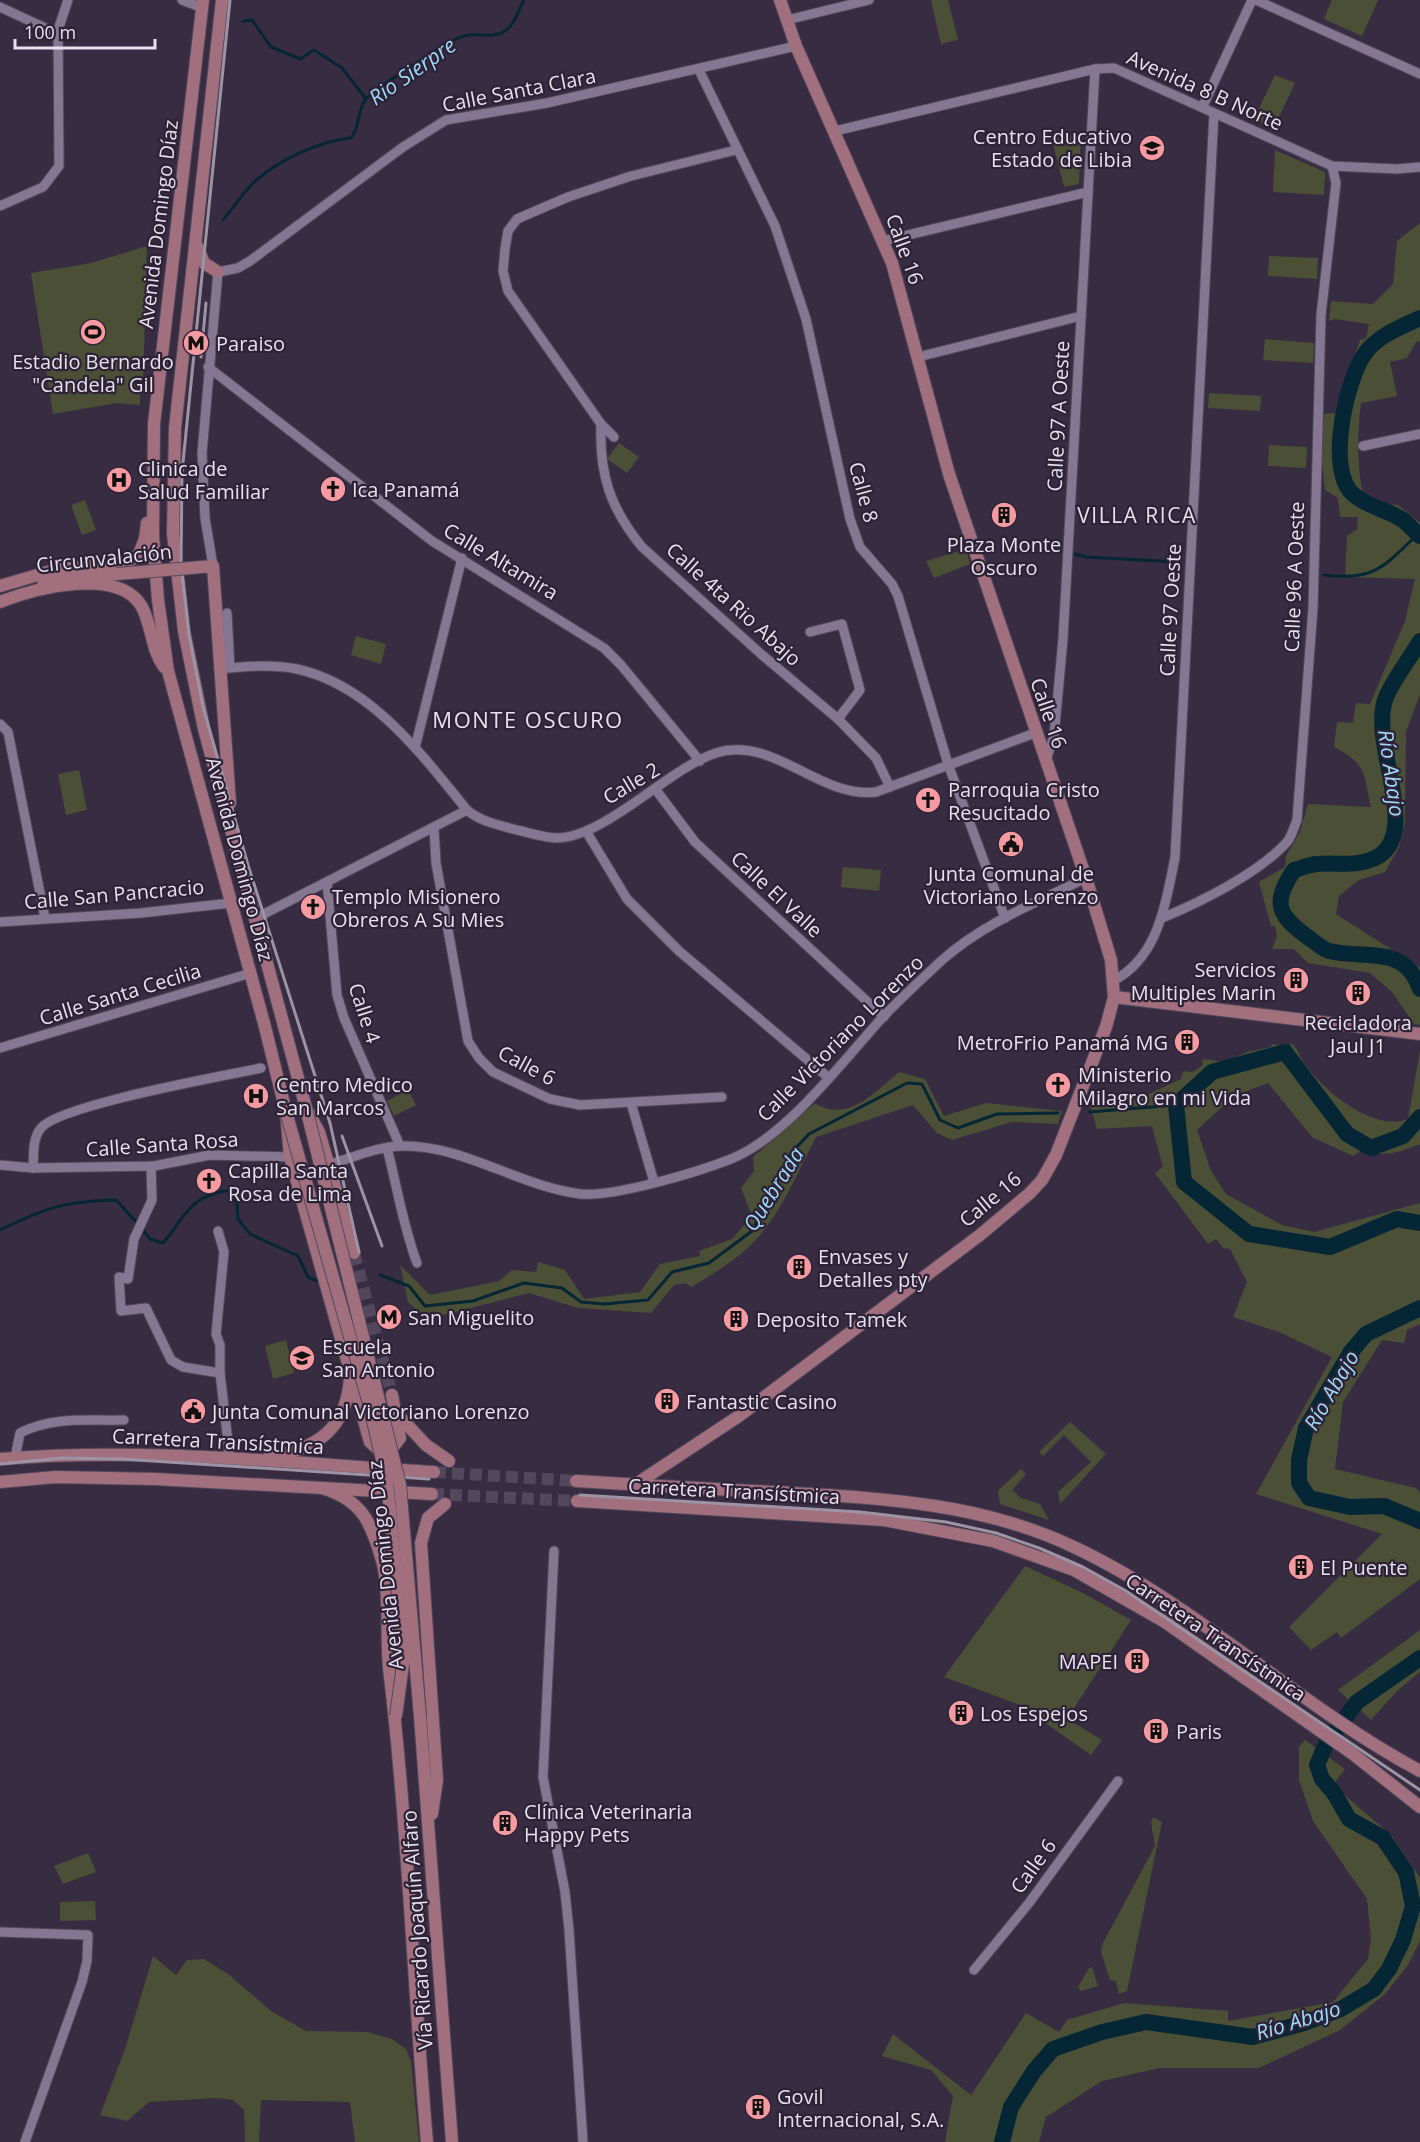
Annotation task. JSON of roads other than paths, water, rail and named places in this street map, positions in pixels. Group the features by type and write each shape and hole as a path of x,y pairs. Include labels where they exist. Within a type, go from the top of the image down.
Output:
{"main road":[{"name":"Avenida Domingo Díaz","path":"222,0 175,428 173,534 179,597 204,729 306,1108 400,1485 420,1716"},
{"name":"Calle 16","path":"636,1484 738,1416 971,1241 1030,1193 1042,1180 1056,1155 1106,1027 1114,997 1110,960 1086,878 949,474 898,282 883,241 796,46 780,0"},
{"name":"Avenida Domingo Díaz","path":"203,4 154,424 153,478 158,600 168,671 286,1112 368,1400 387,1481 404,1657 396,1716"},
{"path":"196,237 196,251 204,263 218,272"},
{"path":"0,586 58,569 115,565 135,558 145,538 146,502 153,478"},
{"path":"213,566 224,668 234,837"},
{"name":"Circunvalación","path":"0,594 60,578 213,566"},
{"path":"0,602 42,589 81,584 109,584 123,588 136,598 146,614 159,660 168,671"},
{"path":"1114,997 1418,1034"},
{"path":"306,1108 319,1132 354,1253"},
{"path":"286,1112 290,1157 370,1442 374,1447 385,1449 398,1442 400,1434 392,1395"},
{"path":"247,1460 303,1449 328,1432 341,1414 348,1398 350,1377 347,1355"},
{"path":"396,1413 415,1436 448,1461"},
{"name":"Carretera Transístmica","path":"0,1459 112,1455 230,1459 434,1472"},
{"path":"680,1456 674,1474 682,1487"},
{"name":"Carretera Transístmica","path":"0,1482 78,1478 432,1494"},
{"name":"Carretera Transístmica","path":"576,1481 877,1498 974,1512 1020,1525 1078,1549 1149,1589 1365,1738 1420,1771"},
{"path":"322,1488 337,1492 357,1504 383,1565 389,1666 396,1716"},
{"name":"Carretera Transístmica","path":"577,1501 884,1520 993,1541 1074,1570 1165,1622 1353,1754 1420,1807"},
{"path":"429,1829 437,1780 421,1552 426,1522 431,1514 446,1504"},
{"path":"383,1565 389,1547 394,1542 410,1541 421,1552"},
{"name":"Vía Ricardo Joaquín Alfaro","path":"396,1716 427,2142"},
{"name":"Vía Ricardo Joaquín Alfaro","path":"420,1716 452,2142"}],"street":[{"path":"0,206 43,188 59,166 58,34 68,0"},
{"path":"182,0 203,4"},
{"path":"787,20 868,0"},
{"path":"1203,106 1254,0 1420,74"},
{"path":"0,7 58,34"},
{"name":"Calle Santa Clara","path":"218,272 238,268 250,261 403,147 446,120 547,103 796,46"},
{"name":"Avenida 8 B Norte","path":"835,130 1095,69 1114,68 1203,106 1332,166 1386,169 1420,167"},
{"name":"Calle 97 A Oeste","path":"1045,762 1054,736 1064,639 1095,69"},
{"name":"Calle 8","path":"699,70 775,226 806,319 850,519 860,547 892,584 898,596 948,764 1005,918"},
{"name":"Calle 97 Oeste","path":"1113,981 1126,974 1143,956 1162,918 1175,858 1181,791 1214,113"},
{"path":"614,437 601,424 508,291 503,271 508,231 517,219 568,197 631,176 736,150"},
{"name":"Calle 96 A Oeste","path":"1162,918 1247,872 1274,854 1289,840 1297,820 1316,524 1314,467 1321,315 1336,183 1332,166"},
{"path":"883,241 1088,192"},
{"path":"213,566 202,475 208,367 218,272"},
{"path":"918,357 1081,316"},
{"name":"Calle Altamira","path":"208,367 402,519 603,648 621,665 700,761"},
{"name":"Calle 4ta Rio Abajo","path":"601,424 601,463 606,484 616,509 630,532 642,547 761,654 838,719 876,758 890,787"},
{"path":"1363,446 1420,434"},
{"path":"415,748 462,558"},
{"path":"227,613 224,668 282,667 310,673 339,686 369,706 415,748 467,810 434,829 256,918"},
{"path":"810,632 843,624 860,690 838,719"},
{"path":"0,724 8,732 45,918"},
{"name":"Calle 2","path":"467,810 482,820 542,837 570,837 586,831 700,761 717,753 742,750 777,760 840,790 864,793 890,787 1035,733"},
{"name":"Calle El Valle","path":"656,790 695,842 884,1017"},
{"name":"Calle 6","path":"434,829 436,863 468,1041 479,1058 493,1072 550,1099 580,1105 722,1098"},
{"path":"586,831 627,899 679,951 829,1078"},
{"name":"Calle Victoriano Lorenzo","path":"328,1165 400,1146 438,1151 528,1182 581,1194 617,1191 732,1159 750,1149 789,1117 943,959 1005,918 1086,878"},
{"name":"Calle 4","path":"327,882 337,994 352,1038 400,1146"},
{"name":"Calle San Pancracio","path":"0,922 141,913 231,903"},
{"name":"Calle Santa Cecilia","path":"0,1048 250,973"},
{"path":"33,1168 35,1139 41,1127 54,1118 98,1103 261,1068"},
{"path":"631,1104 654,1182"},
{"path":"387,1148 401,1200 406,1236 417,1263"},
{"name":"Calle Santa Rosa","path":"0,1165 33,1168 150,1167 210,1155 290,1157"},
{"path":"150,1167 152,1200 137,1232 129,1258 128,1278 119,1277 121,1311 146,1308 171,1360 183,1367 220,1373"},
{"path":"218,1231 224,1252 216,1334 220,1345 220,1373 230,1459"},
{"path":"15,1458 20,1433 28,1428 56,1421 124,1420"},
{"path":"554,1551 543,1777 568,1921 584,2142"},
{"name":"Calle 6","path":"974,1970 1029,1903 1118,1781"},
{"path":"0,1932 88,1935 87,1961 82,1982 24,2142"}],"waterway":[{"name":"Rio Sierpre","path":"223,220 253,183 274,167 299,153 325,143 351,138 365,100 382,86 453,40 467,35 494,35 505,31 514,21 524,0"},
{"path":"243,21 252,20 271,47 300,59 314,50 342,68 366,99"},
{"name":"Río Abajo","path":"1420,318 1384,336 1366,352 1352,382 1346,403 1340,447 1345,483 1354,495 1365,503 1403,520 1420,536"},
{"path":"1324,575 1355,576 1377,569 1418,534"},
{"path":"1075,554 1086,557 1178,562"},
{"name":"Río Abajo","path":"1420,641 1385,700 1382,718 1395,806 1395,826 1390,843 1379,856 1371,860 1348,864 1316,864 1294,870 1287,881 1281,900 1284,915 1298,930 1321,947 1329,951 1394,959 1404,965 1413,975 1420,989"},
{"name":"Río Abajo","path":"1420,1117 1403,1136 1371,1148 1347,1134 1285,1052 1212,1072 1176,1105 1184,1182 1249,1234 1330,1247 1397,1219 1420,1223"},
{"name":"Quebrada","path":"380,1275 409,1286 425,1306 473,1301 524,1283 562,1288 581,1302 604,1304 648,1300 672,1272 709,1263 752,1231 791,1153 809,1134 907,1083 922,1084 940,1120 958,1128 997,1114 1058,1113"},
{"name":"Quebrada","path":"1089,1112 1176,1105"},
{"name":"Quebrada","path":"142,1229 150,1239 163,1243 197,1202 205,1197 230,1190 237,1203 238,1219 250,1234 298,1256 308,1277 319,1282"},
{"name":"Quebrada","path":"0,1230 56,1207 83,1202 116,1200 138,1224"},
{"name":"Río Abajo","path":"1420,1308 1366,1334 1350,1353 1306,1428 1299,1460 1299,1483 1309,1498 1350,1507 1384,1506 1420,1521"},
{"name":"Río Abajo","path":"1002,2142 1011,2107 1034,2071 1053,2049 1102,2032 1146,2022 1253,2037 1304,2023 1341,2009 1374,1989 1389,1969 1403,1940 1413,1906 1406,1872 1383,1838 1349,1819 1334,1793 1322,1779 1317,1765 1326,1744 1357,1702 1420,1658"}],"tunnel":[{"path":"354,1253 392,1395"},
{"path":"434,1472 576,1481"},
{"path":"432,1494 577,1501"}],"railway":[{"path":"230,0 182,472 181,564 189,635 203,707 248,865 330,1123 359,1252"},
{"path":"201,357 206,303"},
{"path":"342,1136 382,1246"},
{"path":"0,1464 62,1458 122,1459 429,1479"},
{"path":"580,1495 860,1512 946,1522 996,1533 1039,1548 1083,1567 1126,1591 1420,1790"}],"place":[{"name":"Centro Educativo Estado de Libia","path":"1152,148"},
{"name":"Estadio Bernardo \"Candela\" Gil","path":"93,332"},
{"name":"Paraiso","path":"196,343"},
{"name":"Clinica de Salud Familiar","path":"119,480"},
{"name":"Ica Panamá","path":"333,489"},
{"name":"Plaza Monte Oscuro","path":"1004,515"},
{"name":"Parroquia Cristo Resucitado","path":"928,800"},
{"name":"Junta Comunal de Victoriano Lorenzo","path":"1011,844"},
{"name":"Templo Misionero Obreros A Su Mies","path":"313,907"},
{"name":"Servicios Multiples Marin","path":"1296,980"},
{"name":"Recicladora Jaul J1","path":"1358,993"},
{"name":"MetroFrio Panamá MG","path":"1187,1042"},
{"name":"Ministerio Milagro en mi Vida","path":"1058,1085"},
{"name":"Centro Medico San Marcos","path":"256,1096"},
{"name":"Capilla Santa Rosa de Lima","path":"209,1181"},
{"name":"Envases y Detalles pty","path":"799,1267"},
{"name":"San Miguelito","path":"389,1317"},
{"name":"Deposito Tamek","path":"736,1319"},
{"name":"Escuela San Antonio","path":"302,1358"},
{"name":"Fantastic Casino","path":"667,1401"},
{"name":"Junta Comunal Victoriano Lorenzo","path":"193,1411"},
{"name":"El Puente","path":"1301,1567"},
{"name":"MAPEI","path":"1137,1661"},
{"name":"Los Espejos","path":"961,1713"},
{"name":"Paris","path":"1156,1731"},
{"name":"Clínica Veterinaria Happy Pets","path":"505,1823"},
{"name":"Govil Internacional, S.A.","path":"758,2107"}],"district":[{"name":"VILLA RICA","path":"1137,515"},
{"name":"MONTE OSCURO","path":"528,719"}]}
